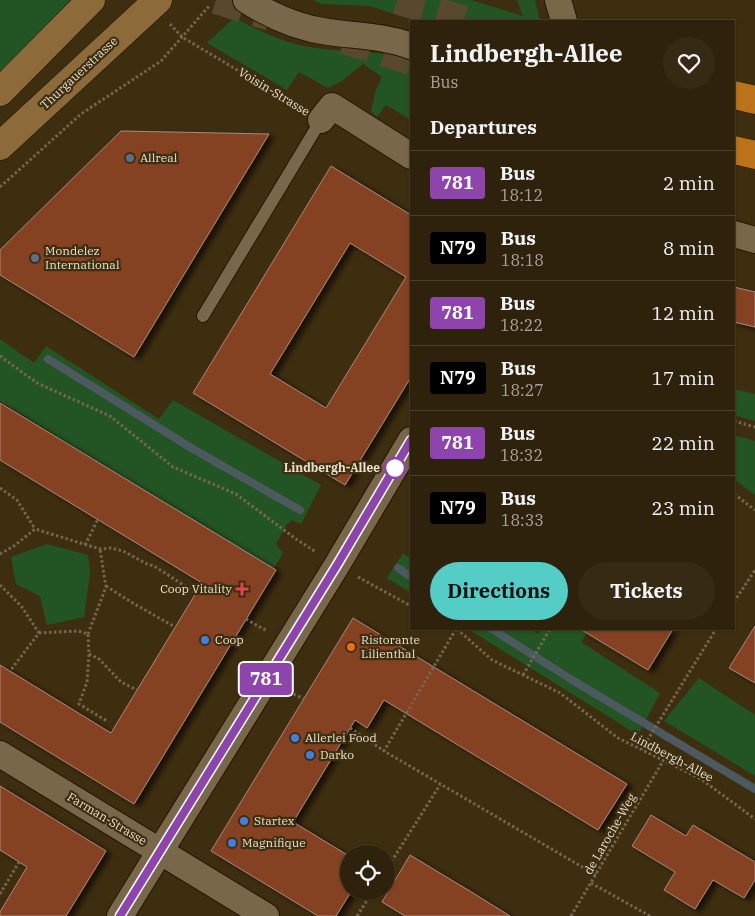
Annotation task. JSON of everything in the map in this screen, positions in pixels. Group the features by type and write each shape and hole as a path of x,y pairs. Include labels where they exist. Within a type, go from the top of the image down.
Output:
{"highway":[{"path":"735,95 755,100"},
{"path":"735,150 755,155"}],"main road":[{"path":"0,92 91,0"},
{"name":"Thurgauerstrasse","path":"0,146 158,0"}],"street":[{"path":"246,0 273,16 306,28 376,36 410,46"},
{"path":"558,0 564,20"},
{"name":"Voisin-Strasse","path":"322,120 332,106 410,155"},
{"path":"735,234 755,240"},
{"path":"120,916 337,565 410,442"},
{"name":"Farman-Strasse","path":"0,754 266,916"}],"lane":[{"path":"203,316 322,120"}],"path":[{"path":"0,187 81,114 161,61 210,5"},
{"name":"Voisin-Strasse","path":"182,37 322,120"},
{"path":"0,356 37,383 110,416 173,467 236,494 296,539 337,565 410,605"},
{"path":"735,421 755,427"},
{"path":"0,488 17,500 35,529 100,549 111,548 123,551 154,566 196,593"},
{"path":"735,495 755,510"},
{"path":"85,544 98,519"},
{"path":"0,554 14,546 35,529"},
{"path":"100,549 106,586 88,634 87,682 79,704 108,721"},
{"path":"735,600 755,570"},
{"path":"0,585 22,607 38,633"},
{"path":"106,586 175,627"},
{"path":"246,619 268,631"},
{"path":"384,751 455,630"},
{"name":"Lindbergh-Allee","path":"457,630 492,660 560,693 618,738 701,779 754,817"},
{"path":"523,675 549,630"},
{"path":"642,749 715,630"},
{"path":"38,633 78,631 88,634"},
{"path":"10,671 38,633"},
{"path":"89,654 99,660 121,682 137,690"},
{"path":"281,688 304,699"},
{"path":"350,728 440,785 596,875"},
{"name":"de Laroche-Weg","path":"571,916 663,761"},
{"path":"395,856 440,785"},
{"path":"0,894 19,862"},
{"path":"591,882 650,916"},
{"path":"357,916 367,900"}],"green space":[{"path":"0,0 70,0 0,75"},
{"path":"313,0 471,0 523,16 517,0 535,0 540,20 412,20 370,6 322,4"},
{"path":"234,18 271,36 300,45 359,51 394,58 410,65 410,119 386,105 377,117 371,112 376,89 382,77 363,64 342,81 328,88 299,72 287,90 207,43"},
{"path":"0,339 34,363 46,346 159,419 173,400 321,485 301,524 292,520 287,524 276,544 283,553 273,570 0,401"},
{"path":"735,389 755,394 755,421 735,415"},
{"path":"735,435 755,441 755,495 735,480"},
{"path":"47,544 88,555 90,573 84,617 47,625 40,596 16,584 11,557"},
{"path":"403,553 410,558 410,592 387,578"},
{"path":"470,630 531,630 538,634 540,630 588,630 581,642 660,693 638,735"},
{"path":"699,678 755,715 755,776 664,721"}],"building":[{"path":"121,131 269,134 134,357 0,275 0,250"},
{"path":"331,166 410,214 410,379 345,485 193,393","holes":["350,243 406,277 326,408 270,374"]},
{"path":"735,287 755,292 755,327 735,322"},
{"path":"0,403 276,570 134,804 0,722 0,665 111,733 202,583 0,460"},
{"path":"353,618 627,784 598,830 384,700 367,728 355,720 293,822 340,851 340,900 346,900 336,916 318,916 211,851"},
{"path":"755,626 755,683 729,668"},
{"path":"582,630 672,630 648,670"},
{"path":"0,786 106,851 66,916 0,916 0,912 27,867 0,850"},
{"path":"651,815 686,836 693,825 755,862 755,880 744,898 713,880 695,909 664,890 675,872 632,846"},
{"path":"410,855 510,916 405,916 382,902 383,900 395,900 395,880"}],"waterway":[{"path":"48,359 193,449 300,510"},
{"path":"398,568 410,576"},
{"path":"494,630 572,680 755,789"}],"tunnel":[{"path":"216,0 270,17"},
{"path":"397,0 466,20"},
{"path":"344,40 410,61"}],"bus line":[{"name":"781","path":"120,916 337,565 410,442"}],"place":[{"name":"Allreal","path":"130,158"},
{"name":"Mondelez International","path":"35,258"},
{"name":"Lindbergh-Allee","path":"395,468"},
{"name":"Coop Vitality","path":"242,589"},
{"name":"Coop","path":"205,640"},
{"name":"Ristorante Lilienthal","path":"351,647"},
{"name":"Allerlei Food","path":"295,738"},
{"name":"Darko","path":"310,755"},
{"name":"Startex","path":"244,821"},
{"name":"Magnifique","path":"232,843"}]}
